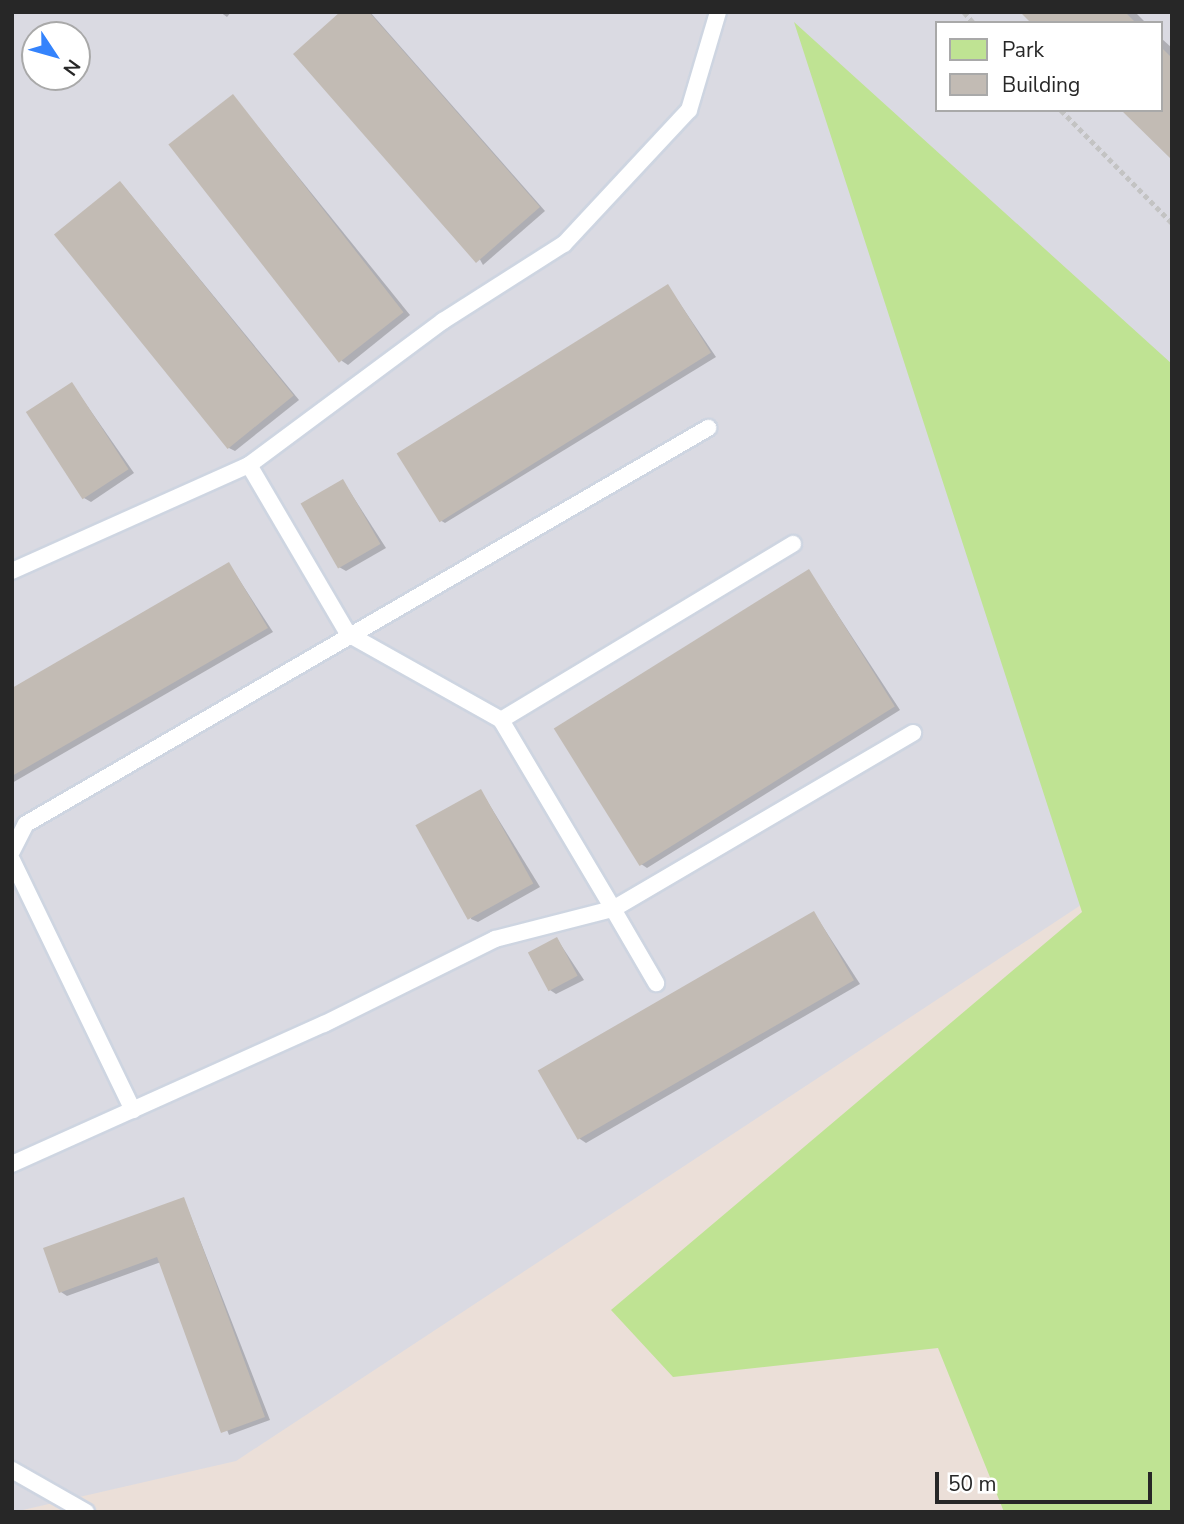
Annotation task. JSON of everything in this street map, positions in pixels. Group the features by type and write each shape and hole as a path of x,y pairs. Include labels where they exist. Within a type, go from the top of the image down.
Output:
{"lane":[{"path":"12,571 248,465 443,321 564,244 689,110 718,12"},
{"path":"12,851 26,824 348,634 708,428"},
{"path":"248,465 348,634 501,720 656,983"},
{"path":"501,720 793,544"},
{"path":"12,1164 133,1110 495,939 613,909 913,733"},
{"path":"12,860 133,1110"},
{"path":"12,1470 86,1512"}],"path":[{"path":"1063,112 1172,223"}],"shaded area":[{"path":"12,12 1172,12 1172,845 236,1461 14,1512"}],"green space":[{"path":"794,22 1172,364 1172,1512 1004,1512 938,1348 673,1377 611,1310 1082,912"}],"building":[{"path":"340,12 369,12 540,207 476,263 293,54"},
{"path":"1020,12 1125,12 1134,21 1029,21"},
{"path":"1163,49 1172,58 1172,160 1123,112 1163,112"},
{"path":"233,94 404,312 339,363 168,144"},
{"path":"120,181 294,395 228,449 54,234"},
{"path":"668,284 711,353 440,522 397,454"},
{"path":"72,382 129,469 83,499 26,412"},
{"path":"343,479 380,544 338,568 301,503"},
{"path":"229,562 268,628 12,776 12,688"},
{"path":"809,569 895,706 640,866 554,729"},
{"path":"481,789 533,883 468,920 415,825"},
{"path":"814,911 854,980 578,1140 538,1070"},
{"path":"557,937 578,976 549,991 528,952"},
{"path":"184,1197 265,1417 221,1433 157,1257 59,1293 43,1248"}]}
